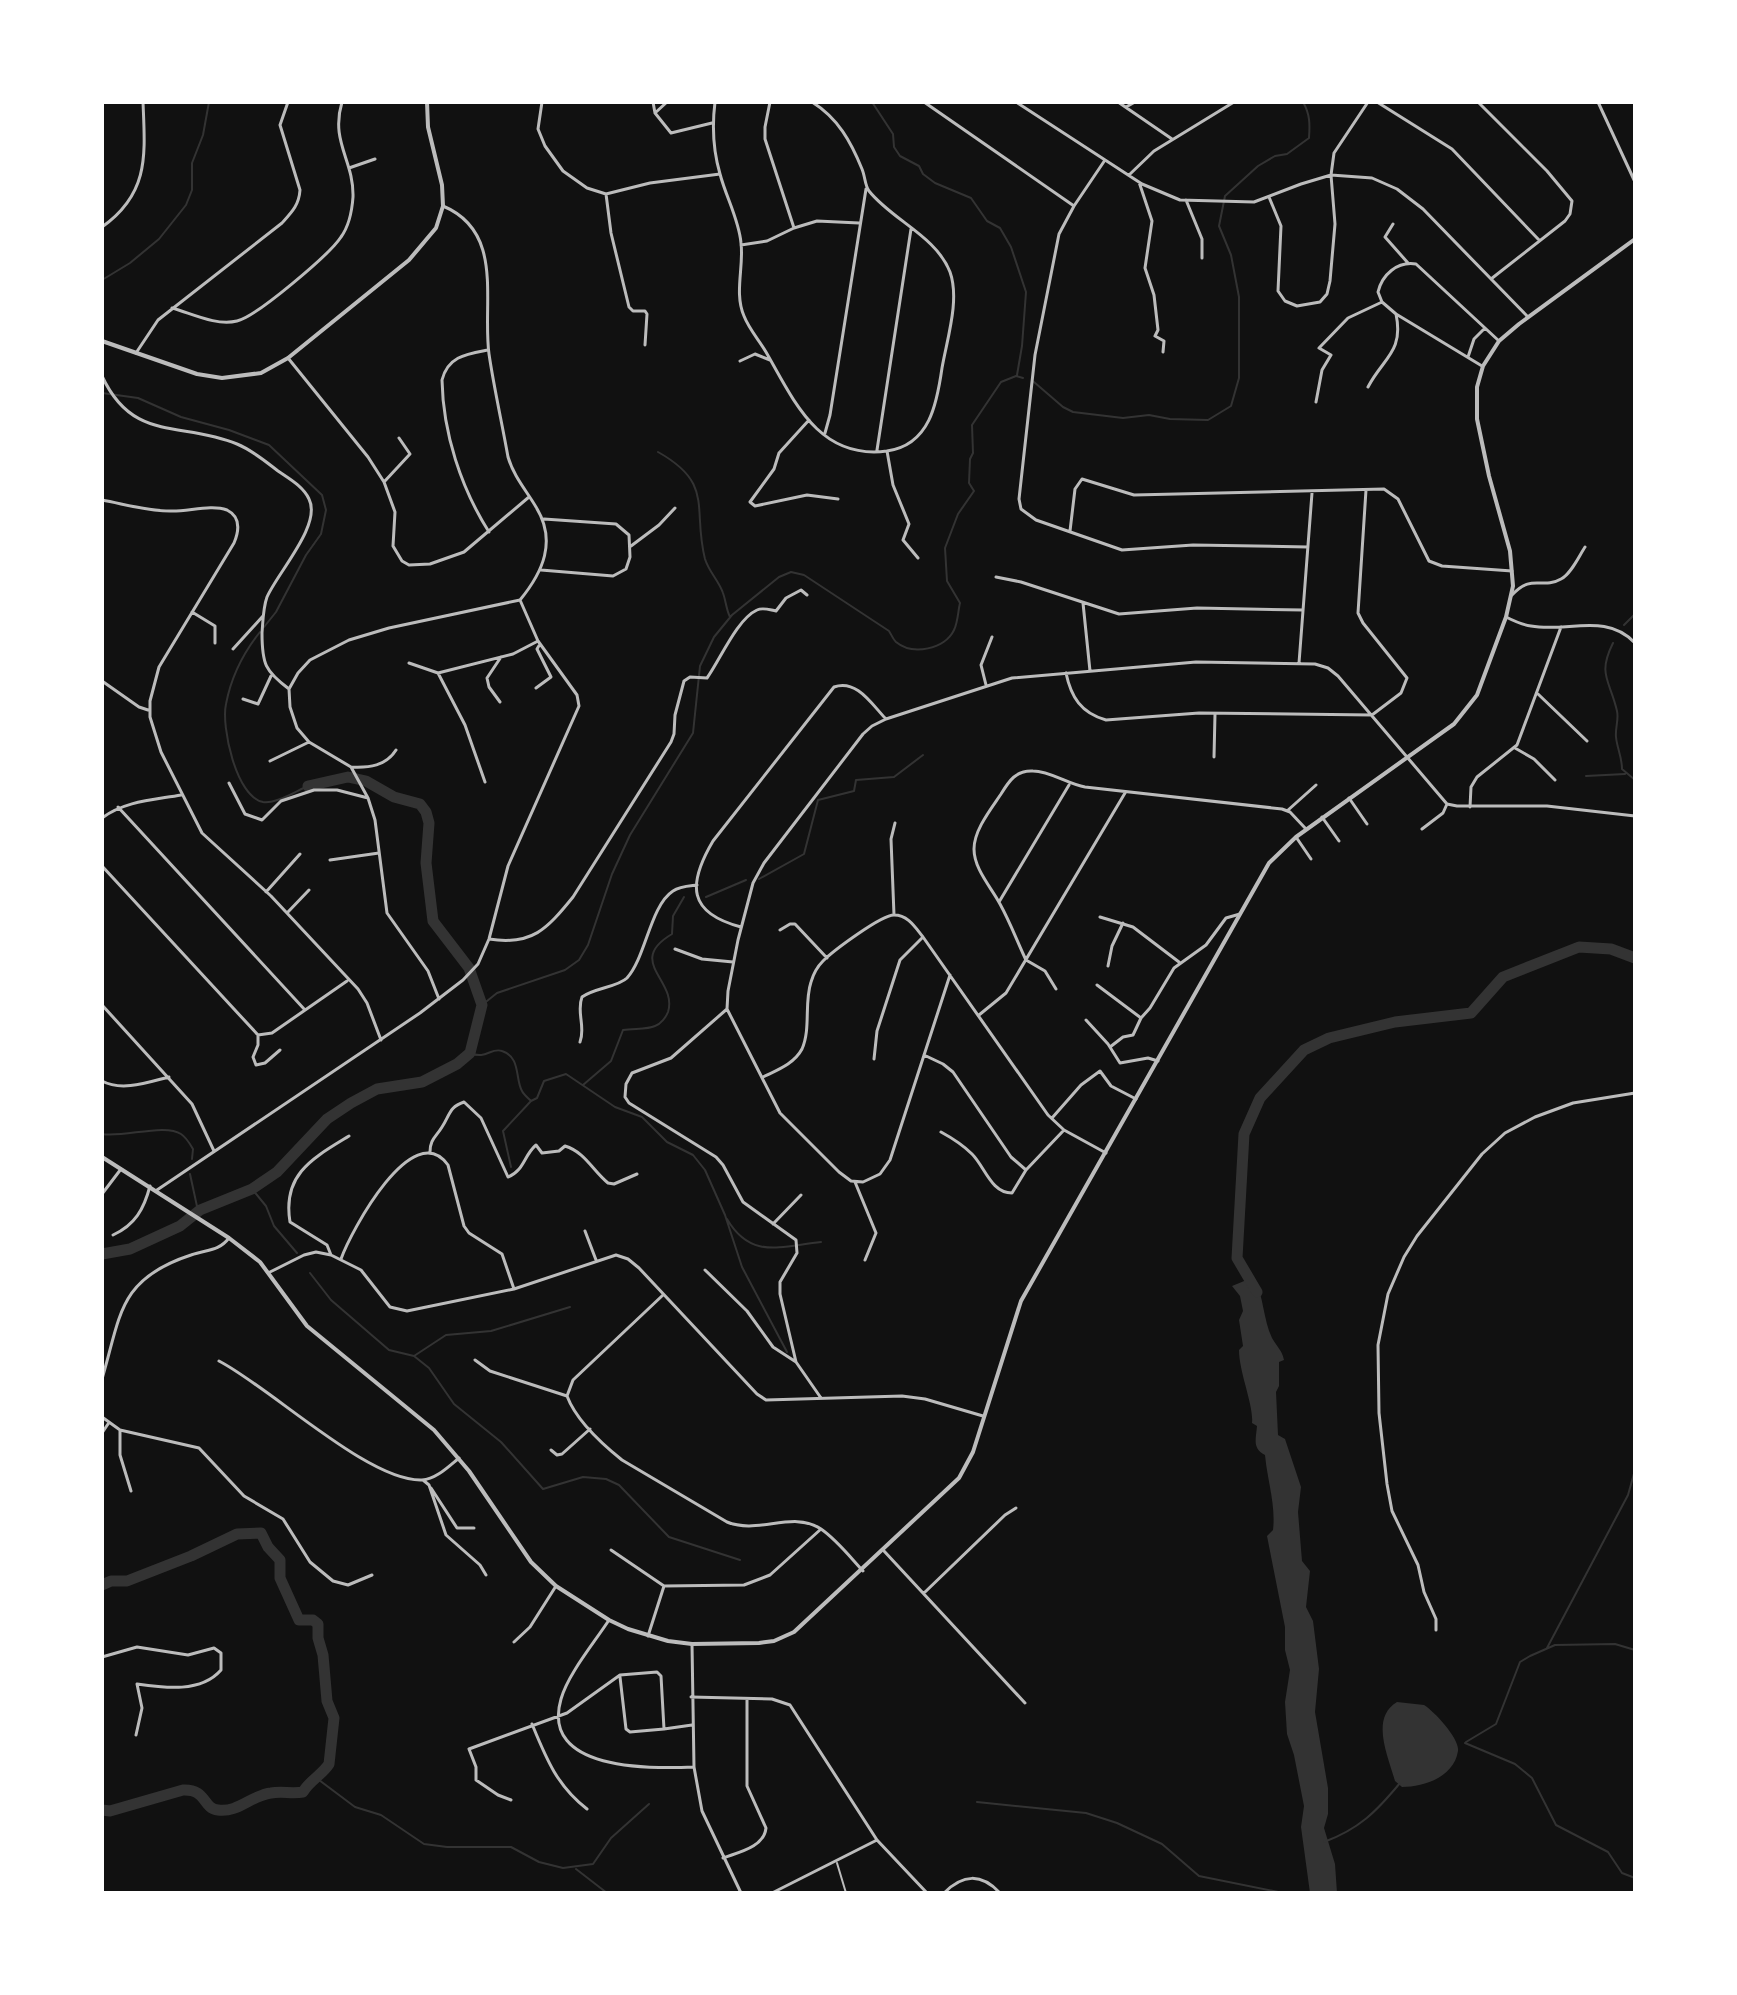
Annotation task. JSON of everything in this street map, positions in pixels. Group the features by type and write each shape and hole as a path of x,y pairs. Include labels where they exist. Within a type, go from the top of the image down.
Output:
{"street":[{"path":"102,227 122,209 139,183 144,168 143,102"},
{"path":"136,353 149,331 172,308 294,211 300,190 280,125 288,102"},
{"path":"172,308 225,322 237,321 257,312 334,247 347,228 352,206 353,186 339,139 338,117 342,102"},
{"path":"102,341 197,374 222,378 261,373 288,358 420,250 436,228 443,206 440,167 428,127 427,102"},
{"path":"542,102 538,129 550,155 573,181 606,194 650,183 720,174"},
{"path":"653,102 655,113 671,133 713,122"},
{"path":"655,113 667,102"},
{"path":"715,102 713,122 720,174 741,245 741,308 791,399 825,434 856,452 887,451 914,441 932,415 937,403 953,294 950,271 939,254 866,189"},
{"path":"770,102 765,139 794,228"},
{"path":"812,102 828,114 847,137 864,172 866,189 825,434"},
{"path":"924,102 1074,206"},
{"path":"1016,102 1139,182 1170,197 1254,202 1331,175 1372,178 1410,197 1528,317"},
{"path":"1118,102 1172,139"},
{"path":"1126,107 1135,102"},
{"path":"1129,175 1172,139 1234,102"},
{"path":"1269,197 1281,226 1278,291 1290,304 1313,305 1324,298 1330,281 1335,224 1331,175 1337,146 1368,102"},
{"path":"1377,102 1452,149 1539,240"},
{"path":"1478,102 1547,171 1572,201 1570,214 1565,221 1491,279"},
{"path":"1598,102 1635,182"},
{"path":"349,168 375,159"},
{"path":"1105,160 1059,234 1035,355 1019,499 1021,509 1029,517 1129,551 1193,545 1308,547"},
{"path":"1139,182 1152,221 1145,268 1154,295 1158,330 1155,336 1164,341 1163,352"},
{"path":"606,194 613,241 629,307 647,314 645,345"},
{"path":"1186,200 1202,239 1202,258"},
{"path":"439,999 424,965 387,913 375,820 368,798 352,769 309,742 295,724 289,689 310,660 349,640 376,631 520,600 541,570 547,542 543,519 514,474 508,457 488,350 489,281 478,240 463,216 443,206"},
{"path":"741,245 767,241 794,228 827,220 859,223"},
{"path":"1393,224 1385,238 1408,263 1423,269 1499,341"},
{"path":"877,451 911,229"},
{"path":"102,1157 248,1250 270,1272 307,1326 408,1406 459,1458 531,1562 556,1586 609,1620 648,1636 692,1644 759,1643 784,1637 805,1624 959,1478 973,1452 1016,1311 1269,863 1306,829 1464,715 1480,689 1512,595 1510,551 1477,419 1477,387 1483,366 1499,341 1635,239"},
{"path":"1408,263 1384,277 1378,292 1382,302 1396,314 1483,366"},
{"path":"1316,402 1322,370 1331,355 1319,348 1348,318 1382,302"},
{"path":"1368,387 1392,354 1398,339 1396,314"},
{"path":"1468,357 1474,339 1485,328"},
{"path":"488,350 454,359 445,368 442,380 458,467 469,497 489,532"},
{"path":"740,361 755,354 770,360"},
{"path":"288,358 368,457 384,482 395,512 395,552 402,561 409,565 430,564 474,546 529,497"},
{"path":"102,376 125,411 146,422 240,445 305,493 312,506 310,521 269,593 263,619 265,666 271,676 289,689"},
{"path":"809,420 779,453 771,473 751,499 751,504 755,506 807,495 838,499"},
{"path":"384,482 410,454 399,438"},
{"path":"887,451 893,485 909,524 903,540 918,558"},
{"path":"1070,531 1075,489 1082,479 1134,495 1384,489 1394,494 1425,556 1435,565 1512,571"},
{"path":"1066,673 1071,695 1083,709 1100,718 1121,720 1215,714 1372,715 1401,693 1407,678 1358,613 1366,490"},
{"path":"1299,663 1312,493"},
{"path":"102,500 167,511 220,509 234,516 238,526 234,543 159,667 148,710 161,752 202,833 266,892 349,980 367,1003 381,1040"},
{"path":"631,546 659,525 675,508"},
{"path":"541,570 618,575 628,565 631,546 629,535 616,524 543,519"},
{"path":"1512,595 1525,583 1564,578 1585,547"},
{"path":"996,577 1119,614 1197,608 1303,610"},
{"path":"489,939 514,941 534,935 558,915 573,897 673,738 684,681 693,677 704,678 711,672 732,636 755,611 763,608 776,611 786,598 801,590 807,595"},
{"path":"157,1190 381,1040 439,999 478,964 489,939 508,866 579,706 573,688 539,642 520,600"},
{"path":"1083,602 1090,671"},
{"path":"192,612 215,626 215,643"},
{"path":"1506,617 1531,626 1612,627 1635,643"},
{"path":"233,649 263,619"},
{"path":"1470,807 1473,781 1515,748 1561,627"},
{"path":"986,685 981,665 992,637"},
{"path":"409,663 438,673 501,657 539,642"},
{"path":"536,688 551,677 537,649 539,642"},
{"path":"500,702 489,687 487,678 501,657"},
{"path":"865,1260 876,1233 855,1182 839,1172 776,1107 727,1009 733,962 753,883 764,863 872,726 1005,679 1196,662 1299,663 1323,666 1333,672 1447,804 1470,807 1547,806 1635,816"},
{"path":"438,673 465,725 485,782"},
{"path":"243,699 258,704 271,676"},
{"path":"102,681 148,710"},
{"path":"741,927 707,914 699,902 697,885 703,860 713,841 834,687 844,684 854,688 886,719"},
{"path":"1538,694 1587,741"},
{"path":"1214,757 1215,714"},
{"path":"270,761 309,742"},
{"path":"1515,748 1534,759 1555,780"},
{"path":"352,769 380,764 390,759 396,750"},
{"path":"1635,757 1635,765"},
{"path":"1056,989 1045,971 1026,960 977,863 974,849 1009,781 1021,772 1042,772 1069,784 1125,793 1287,811 1306,829"},
{"path":"229,783 245,814 262,820 281,801 314,790 337,790 368,798"},
{"path":"999,902 1069,784"},
{"path":"1287,811 1316,785"},
{"path":"978,1016 1003,998 1125,793"},
{"path":"102,818 118,807 181,795"},
{"path":"1349,798 1367,824"},
{"path":"1422,829 1443,813 1447,804"},
{"path":"118,807 305,1010"},
{"path":"1322,817 1339,841"},
{"path":"894,915 891,839 895,823"},
{"path":"1296,837 1311,859"},
{"path":"330,860 379,853"},
{"path":"266,892 300,854"},
{"path":"102,866 258,1035 253,1057 256,1065 265,1063 280,1050"},
{"path":"580,1042 583,1030 579,1006 582,997 602,986 624,980 634,969 665,899 673,890 697,885"},
{"path":"287,913 309,890"},
{"path":"1110,1047 1123,1037 1133,1035 1179,962 1206,945 1226,918 1240,914"},
{"path":"763,1077 791,1062 800,1052 811,982 819,965 881,920 894,915 908,920 923,937 1051,1118 1064,1130 1106,1153"},
{"path":"1100,917 1123,923 1179,962"},
{"path":"1108,966 1115,937 1123,923"},
{"path":"780,930 795,924 827,958"},
{"path":"874,1059 877,1031 900,960 923,937"},
{"path":"675,949 702,959 733,962"},
{"path":"855,1182 876,1178 890,1160 950,975"},
{"path":"258,1035 272,1033 349,980"},
{"path":"1097,985 1141,1018"},
{"path":"102,1005 192,1104 214,1151"},
{"path":"727,1009 677,1054 632,1073 626,1084 626,1100 716,1157 743,1202 796,1240 799,1247 779,1288 796,1362"},
{"path":"1086,1020 1120,1063 1148,1058 1158,1061"},
{"path":"924,1055 953,1072 1011,1157 1026,1170"},
{"path":"1051,1118 1085,1081 1100,1071 1111,1086 1136,1099"},
{"path":"102,1081 123,1086 169,1077"},
{"path":"1436,1630 1436,1619 1424,1592 1418,1565 1392,1511 1387,1484 1379,1413 1378,1345 1388,1294 1417,1236 1482,1154 1505,1133 1535,1117 1573,1103 1635,1093"},
{"path":"430,1152 431,1140 442,1128 447,1114 455,1105 464,1102 481,1118 508,1177 524,1165 536,1145 542,1153 559,1151 565,1146 572,1148 608,1183 614,1184 637,1174"},
{"path":"941,1132 973,1155 1000,1191 1012,1193 1026,1170 1064,1130"},
{"path":"331,1255 324,1243 293,1226 289,1209 299,1172 349,1136"},
{"path":"341,1259 357,1222 402,1165 413,1156 430,1152 442,1157 448,1165 464,1226 469,1233 502,1254 514,1289"},
{"path":"102,1194 121,1169"},
{"path":"113,1235 134,1221 150,1186"},
{"path":"773,1224 801,1195"},
{"path":"585,1231 596,1260"},
{"path":"102,1379 120,1311 145,1277 190,1255 213,1251 223,1246 229,1238"},
{"path":"270,1272 304,1255 316,1252 331,1255 361,1270 385,1304 407,1311 514,1289 612,1255 624,1257 639,1268 762,1398 771,1401 912,1397 983,1416"},
{"path":"705,1270 747,1311 773,1347 796,1362 822,1399"},
{"path":"663,1295 573,1380 567,1396 573,1409 622,1460 727,1522 754,1528 796,1522 821,1529 863,1571"},
{"path":"475,1360 490,1371 567,1396"},
{"path":"219,1361 376,1467 396,1476 423,1480 436,1476 459,1458"},
{"path":"102,1417 120,1430 199,1448 244,1496 283,1519 310,1562 333,1581 348,1585 372,1575"},
{"path":"102,1433 108,1424"},
{"path":"551,1450 557,1455 562,1454 590,1429"},
{"path":"120,1430 120,1455 131,1491"},
{"path":"423,1480 455,1525 460,1529 474,1528"},
{"path":"429,1485 446,1535 480,1565 486,1575"},
{"path":"924,1593 1016,1508"},
{"path":"611,1550 664,1586 744,1585 762,1580 783,1566 821,1529"},
{"path":"884,1551 1025,1703"},
{"path":"514,1642 530,1627 556,1586"},
{"path":"648,1636 664,1586"},
{"path":"609,1620 563,1691 557,1716 561,1731 585,1755 648,1768 694,1767"},
{"path":"692,1644 694,1767 704,1818 741,1893"},
{"path":"102,1657 137,1647 188,1655 214,1648 221,1653 221,1670 210,1680 191,1686 137,1684 142,1708 136,1735"},
{"path":"511,1800 476,1780 476,1767 469,1749 567,1713 620,1675 657,1672 661,1676 664,1729"},
{"path":"620,1675 626,1729 630,1732 692,1725"},
{"path":"691,1697 781,1700 795,1710 877,1840 927,1893"},
{"path":"723,1858 760,1842 766,1833 747,1786 747,1698"},
{"path":"532,1724 554,1776 587,1809"},
{"path":"772,1893 877,1840"},
{"path":"944,1893 965,1878 975,1877 987,1881 1000,1893"}],"lane":[{"path":"836,1862 846,1893"}],"shaded area":[{"path":"1254,1277 1269,1331 1284,1360 1279,1362 1276,1392 1278,1435 1285,1439 1301,1487 1298,1512 1302,1561 1310,1571 1306,1607 1313,1621 1319,1669 1315,1712 1328,1788 1328,1814 1324,1828 1335,1864 1337,1893 1310,1893 1301,1827 1304,1806 1287,1734 1285,1702 1290,1670 1267,1536 1273,1530 1272,1502 1265,1455 1256,1446 1257,1426 1252,1423 1240,1359 1239,1350 1243,1346 1239,1320 1243,1311 1240,1296 1232,1286"},
{"path":"1397,1702 1424,1705 1440,1719 1455,1740 1458,1751 1455,1760 1451,1768 1437,1779 1402,1787 1395,1781 1385,1749 1383,1727 1389,1709"}],"waterway":[{"path":"102,280 130,263 159,239 186,205 192,190 192,163 203,135 209,102"},
{"path":"872,102 893,134 894,147 900,156 919,166 923,174 935,183 971,198 987,221 1000,228 1011,247 1026,292 1017,375"},
{"path":"1034,382 1073,412 1123,418 1149,415 1208,420 1231,406 1239,378 1239,297 1231,255 1219,226 1225,196 1258,166 1275,156 1287,154 1309,138 1309,119 1303,102"},
{"path":"482,1005 497,993 565,970 579,960 588,945 612,874 630,835 693,733 700,666 714,637 732,615 779,577 791,572 804,575 889,631 896,642 911,649 936,646 950,637 960,603 947,581 945,548 958,514 974,491 969,483 973,453 972,425 1001,382 1016,376 1023,378"},
{"path":"102,393 138,398 181,417 269,445 322,495 326,510 321,534 264,627"},
{"path":"658,452 688,475 694,486 705,559 721,589 730,617"},
{"path":"1624,625 1635,614"},
{"path":"260,632 239,666 226,704 226,728 232,759 245,788 263,802 280,799 308,786"},
{"path":"1613,643 1606,663 1606,677 1617,711 1616,734 1622,769 1635,780"},
{"path":"759,879 804,854 818,800 854,791 856,780 894,777 923,755"},
{"path":"1586,776 1625,774"},
{"path":"102,1254 130,1249 180,1226 200,1210 252,1189 277,1172 327,1119 351,1103 377,1089 422,1082 457,1064 470,1053 482,1005 469,968 433,921 426,863 429,823 426,812 420,804 394,797 366,781 348,777 308,786"},
{"path":"706,897 746,880"},
{"path":"583,1085 611,1061 623,1030 652,1027 667,1014 669,1001 656,972 653,954 659,944 672,934 673,916 684,897"},
{"path":"1257,1292 1237,1258 1244,1134 1260,1098 1304,1050 1329,1038 1395,1022 1471,1013 1503,977 1579,947 1611,949 1635,958"},
{"path":"470,1053 480,1055 498,1050 508,1054 515,1063 522,1091 531,1101 537,1098 544,1081 566,1074 615,1107 642,1117 667,1142 693,1155 705,1170 725,1215 742,1267 787,1352"},
{"path":"511,1167 503,1131 531,1101"},
{"path":"102,1134 174,1131 183,1135 193,1149 192,1159"},
{"path":"190,1174 198,1211"},
{"path":"252,1189 266,1206 274,1226 297,1253"},
{"path":"727,1219 736,1232 757,1245 780,1247 821,1242"},
{"path":"310,1273 331,1300 389,1350 414,1356 429,1368 454,1404 501,1442 543,1489 583,1477 606,1479 619,1485 669,1537 740,1560"},
{"path":"414,1356 446,1335 491,1331 570,1307"},
{"path":"1547,1648 1628,1495 1635,1470"},
{"path":"102,1585 111,1581 127,1581 237,1534 261,1533 280,1560 280,1578 299,1620 313,1620 318,1624 327,1701 334,1718 329,1764 303,1792 264,1794 239,1806 218,1810 209,1806 196,1792 183,1790 110,1811 102,1810"},
{"path":"1466,1742 1496,1724 1520,1662 1530,1656 1555,1645 1615,1644 1635,1650"},
{"path":"1465,1743 1515,1764 1532,1778 1556,1825 1608,1852 1622,1873 1635,1878"},
{"path":"315,1777 355,1807 381,1815 424,1844 511,1847 539,1862 563,1868 593,1864 611,1838 649,1804"},
{"path":"1324,1842 1366,1818 1400,1783"},
{"path":"977,1802 1086,1813 1117,1823 1162,1844 1199,1876 1283,1893"},
{"path":"576,1869 607,1893"}]}
